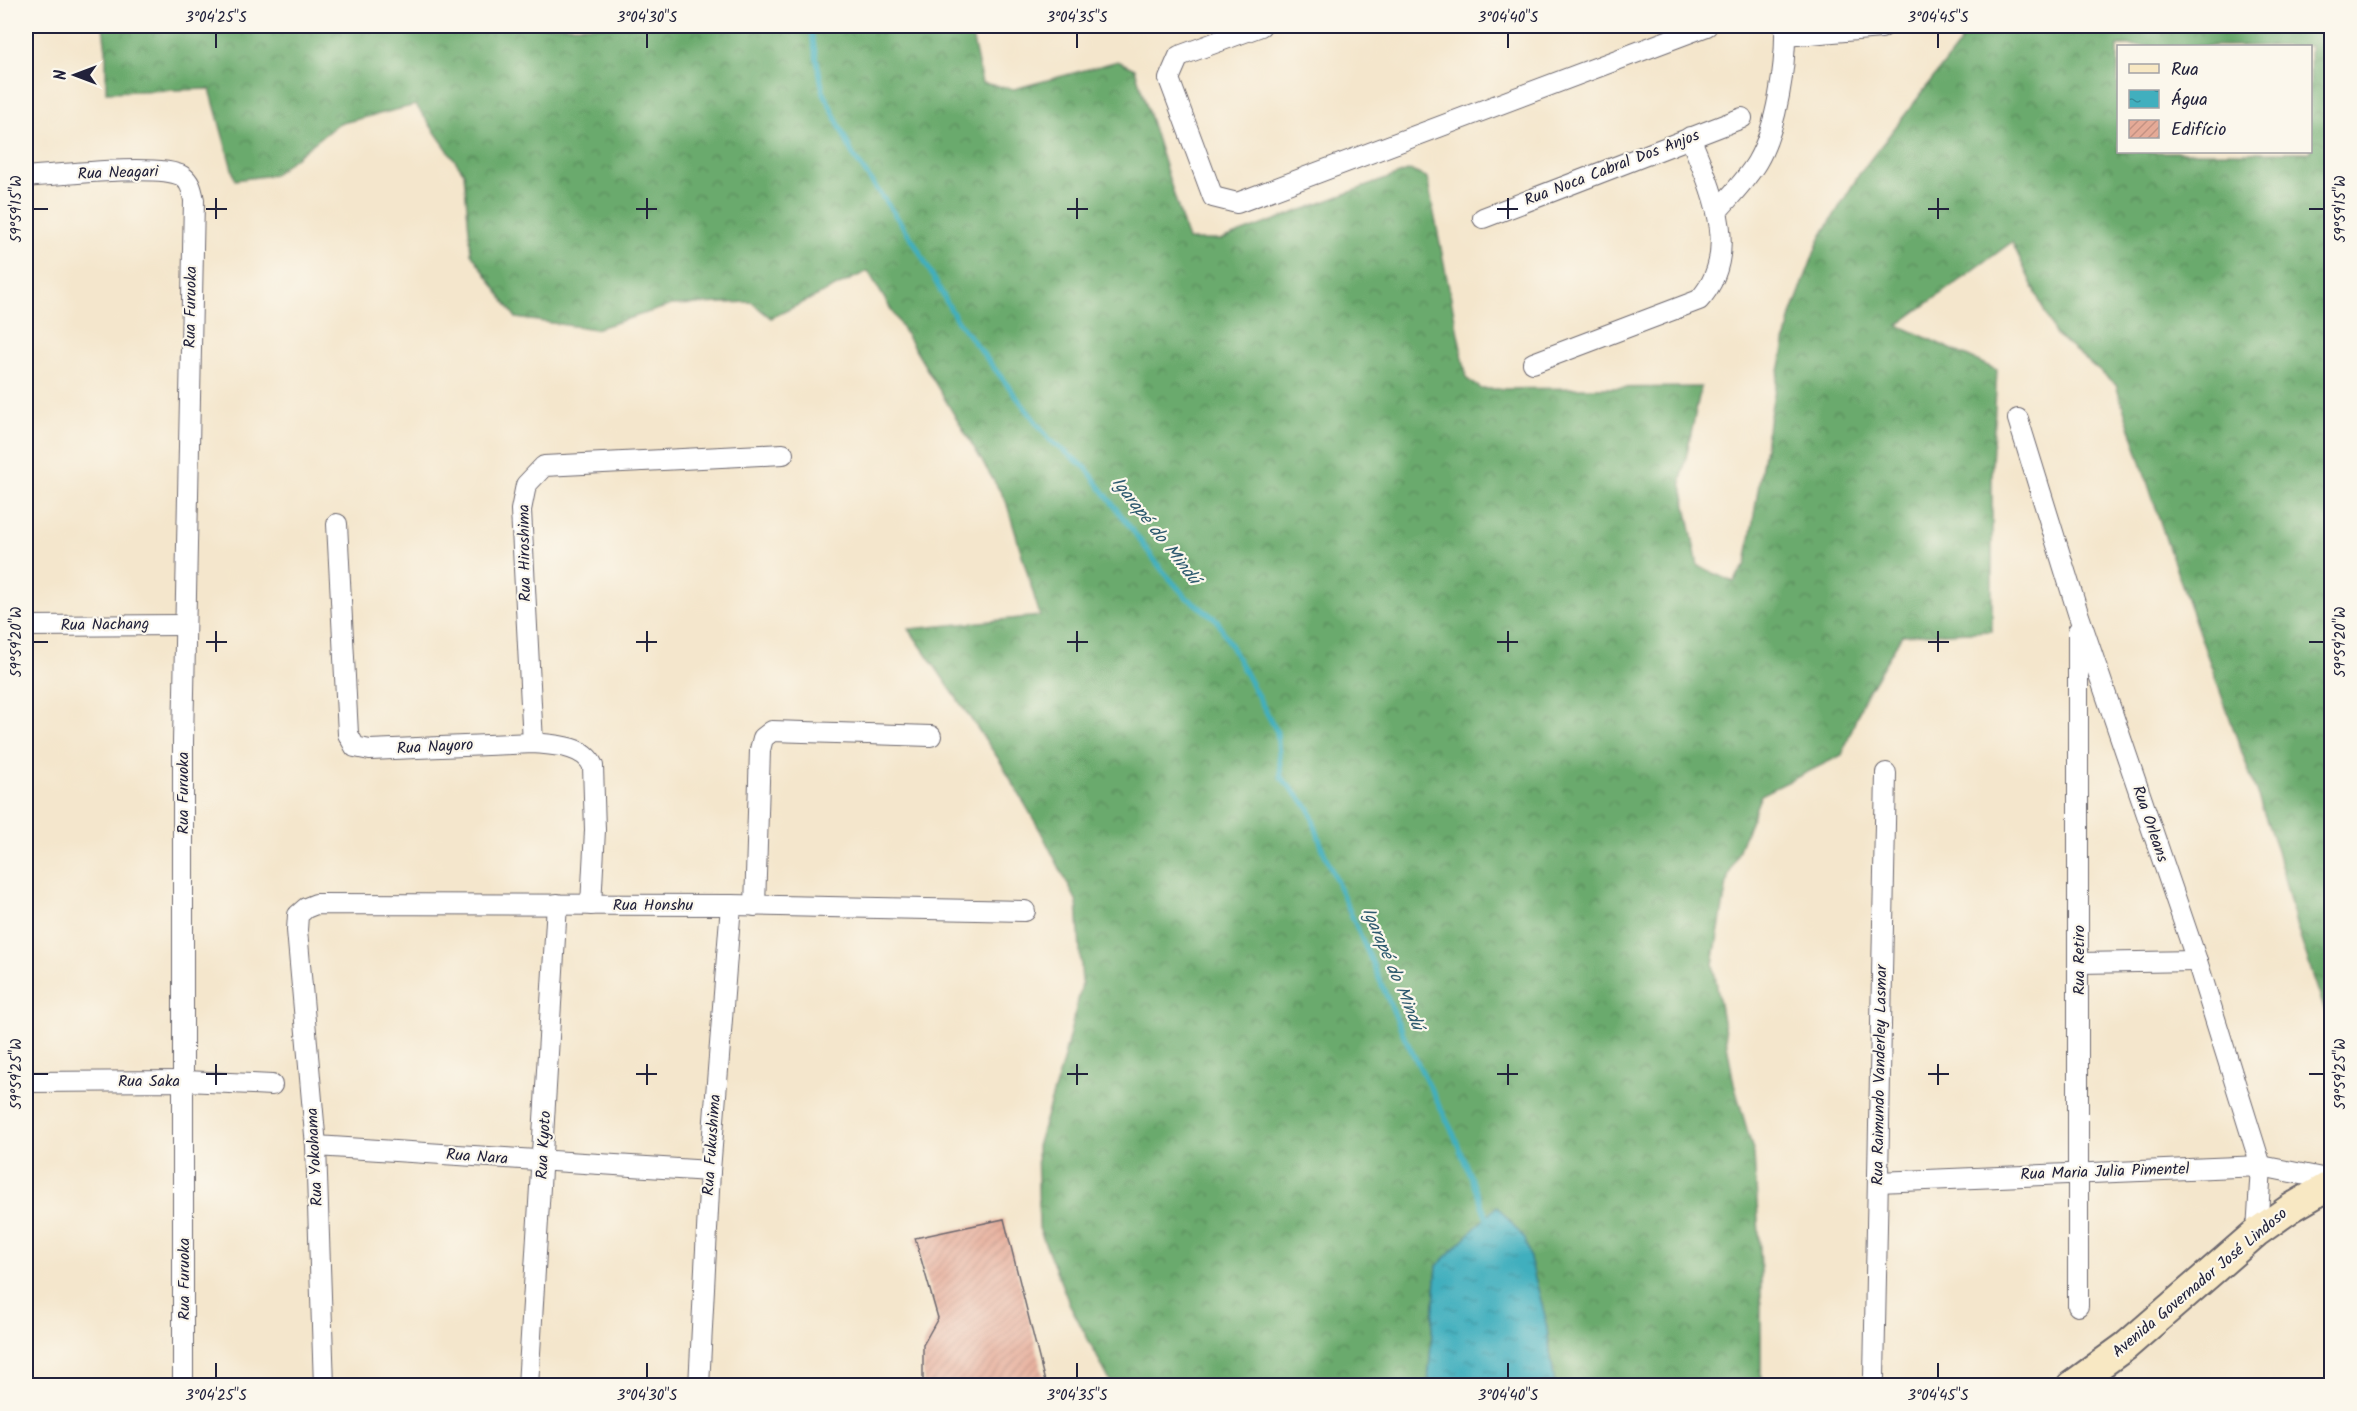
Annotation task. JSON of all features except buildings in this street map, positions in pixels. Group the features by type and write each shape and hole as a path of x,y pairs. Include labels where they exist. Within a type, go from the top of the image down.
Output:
{"main road":[{"name":"Avenida Governador José Lindoso","path":"2071,1386 2126,1346 2257,1232 2331,1182"}],"street":[{"path":"1261,26 1179,56 1169,79 1213,197 1225,202 1237,203 1707,26"},
{"path":"1719,209 1747,177 1764,148 1778,95 1785,31 1881,28 1884,26"},
{"name":"Rua Noca Cabral Dos Anjos","path":"1483,218 1742,118"},
{"path":"1533,363 1699,300 1710,287 1717,262 1719,209 1690,137"},
{"name":"Rua Neagari","path":"26,177 159,170 181,176 190,184 194,200"},
{"name":"Rua Furuoka","path":"183,1386 184,625 194,200"},
{"name":"Rua Orleans","path":"2018,419 2078,613 2197,962 2261,1166 2257,1232"},
{"name":"Rua Hiroshima","path":"533,743 521,510 526,485 544,466 783,454"},
{"name":"Rua Nayoro","path":"337,524 348,734 355,747 370,750 533,743 559,746 590,758 593,766 595,830 591,905"},
{"name":"Rua Retiro","path":"2078,613 2078,1306"},
{"name":"Rua Nachang","path":"26,626 184,625"},
{"path":"755,906 760,750 763,738 772,731 931,735"},
{"name":"Rua Raimundo Vanderley Lasmar","path":"1874,1377 1886,773"},
{"name":"Rua Honshu","path":"297,930 298,915 306,908 316,904 731,905 1025,911"},
{"name":"Rua Kyoto","path":"528,1386 544,1162 557,904"},
{"name":"Rua Fukushima","path":"699,1386 710,1170 731,905"},
{"name":"Rua Yokohama","path":"297,930 316,1146 324,1386"},
{"path":"2079,963 2197,962"},
{"name":"Rua Saka","path":"26,1082 185,1081 272,1085"},
{"name":"Rua Nara","path":"316,1146 544,1162 710,1170"},
{"name":"Rua Maria Julia Pimentel","path":"1878,1182 2261,1166 2331,1182"}],"green space":[{"path":"103,26 970,26 982,83 1014,89 1118,61 1135,69 1188,240 1221,240 1410,170 1427,178 1467,379 1482,389 1701,387 1681,481 1698,566 1734,582 1746,564 1772,404 1791,315 1819,240 1860,173 1958,46 1968,26 2331,26 2331,1029 2297,928 2277,850 2168,546 2116,385 2055,334 2012,242 1898,325 1997,370 1992,464 1992,631 1902,635 1864,698 1842,755 1761,795 1728,877 1713,964 1734,1084 1754,1154 1761,1266 1761,1385 1555,1385 1545,1316 1437,1266 1428,1385 1112,1385 1069,1303 1039,1228 1037,1146 1062,1065 1082,984 1077,902 1040,830 1000,761 909,629 1040,616 1006,501 868,271 771,318 751,302 672,305 595,329 516,318 471,253 464,173 416,105 338,124 273,175 235,180 210,89 106,92 106,51"}],"water":[{"path":"1497,1206 1525,1239 1545,1316 1555,1385 1428,1385 1437,1266"}],"waterway":[{"name":"Igarapé do Mindú","path":"810,26 823,91 853,155 914,242 956,319 1050,440 1086,468 1162,570 1186,597 1217,620 1277,732 1281,777 1309,808 1323,850 1404,1036 1454,1135 1488,1221"}]}
